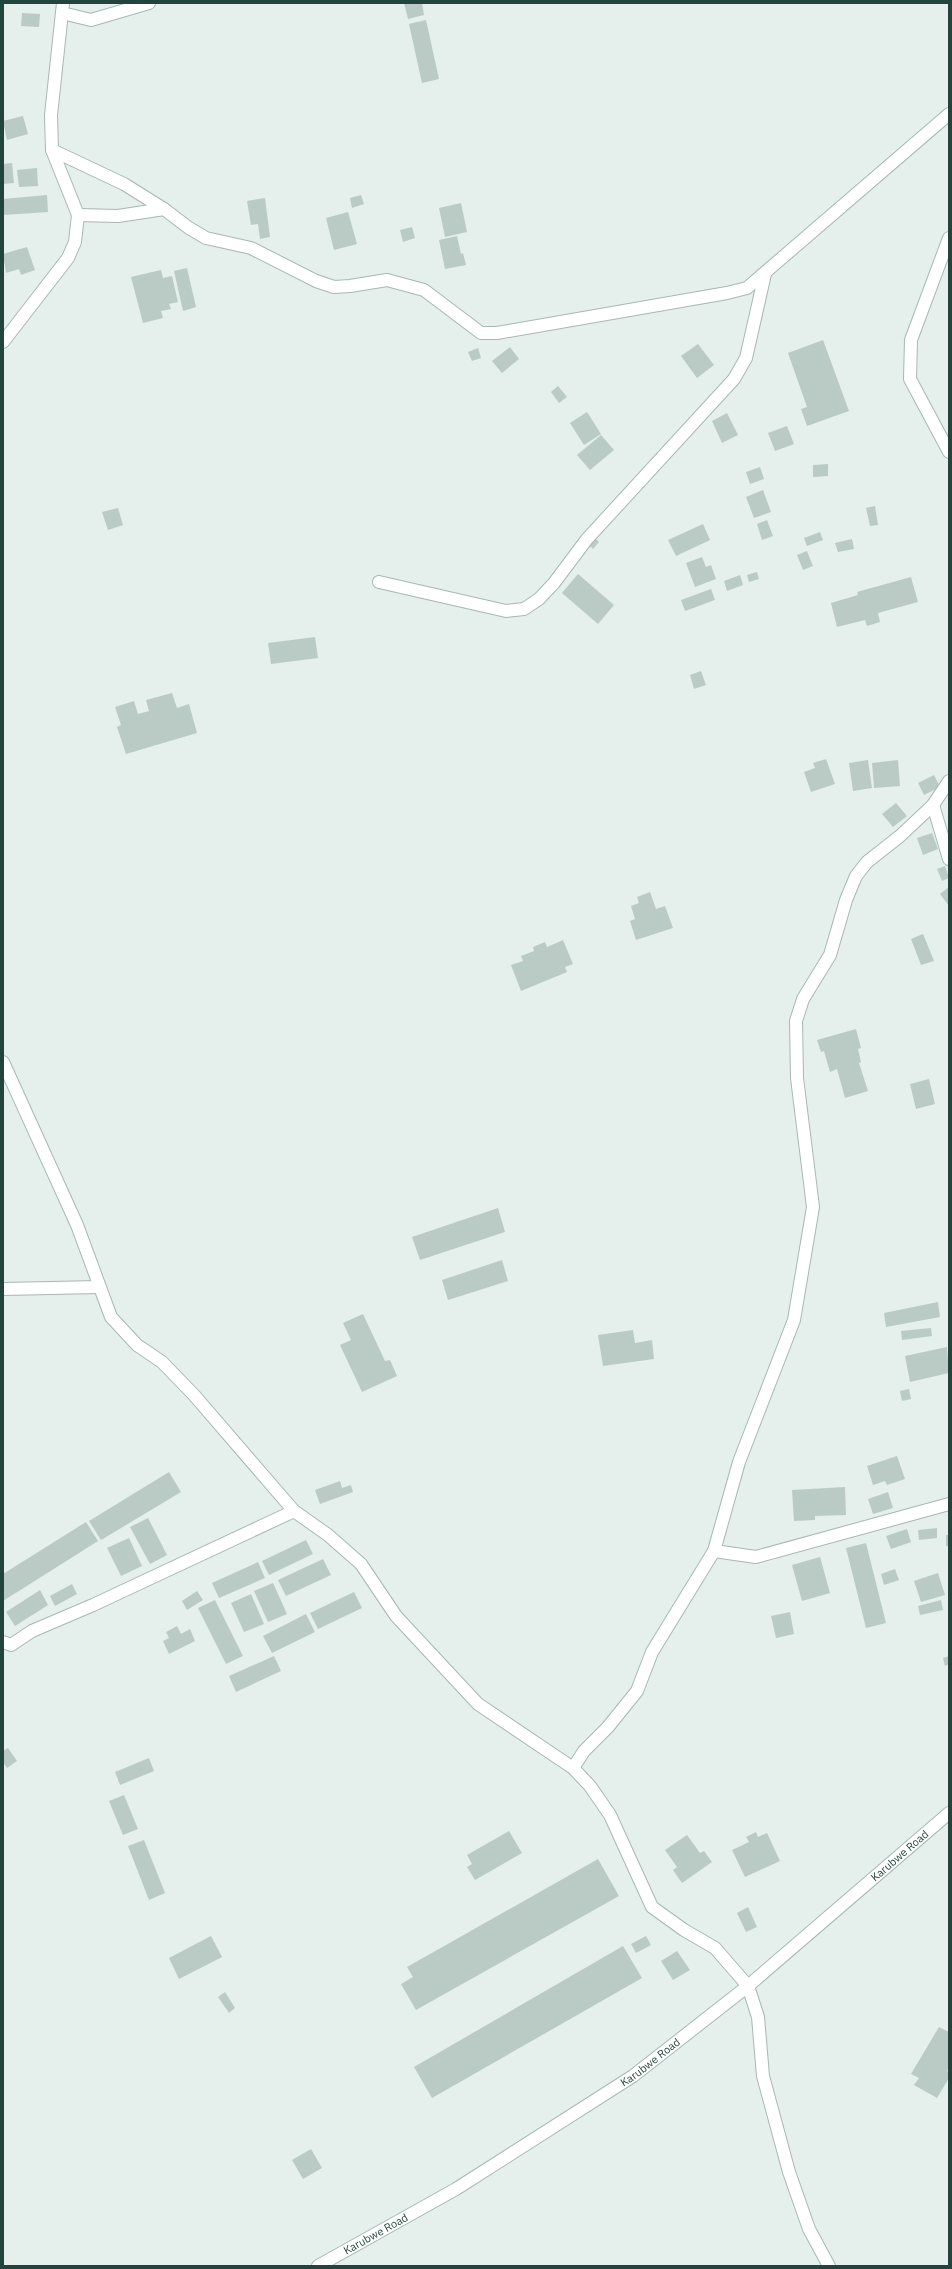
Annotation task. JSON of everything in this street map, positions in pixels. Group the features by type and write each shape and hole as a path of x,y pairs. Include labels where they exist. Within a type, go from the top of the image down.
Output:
{"street":[{"path":"3,342 68,258 75,242 78,215 52,150 51,115 63,8 91,20 149,3"},
{"path":"52,150 124,184 164,209 188,228 206,238 251,248 316,281 334,286 350,286 387,280 424,290 481,332 497,333 727,293 747,288 949,114"},
{"path":"78,215 118,216 164,209"},
{"path":"949,238 911,340 910,379 949,452"},
{"path":"379,582 506,611 524,609 539,599 554,584 588,539 734,379 746,358 765,274"},
{"path":"573,1768 584,1751 608,1727 637,1691 652,1652 714,1551 739,1462 794,1320 813,1207 797,1078 796,1021 803,999 830,955 846,900 856,876 868,862 900,836 933,804 949,781"},
{"path":"933,804 949,859"},
{"path":"3,1062 77,1225 111,1317 137,1346 162,1362 194,1395 294,1511 328,1535 361,1564 396,1616 478,1704 573,1768 590,1786 610,1815 626,1846 652,1907 684,1930 715,1948 748,1986 758,2017 762,2076 788,2172 808,2229 829,2266"},
{"path":"3,1289 99,1286"},
{"path":"714,1551 756,1556 949,1504"},
{"path":"3,1642 11,1645 32,1631 93,1605 294,1511"},
{"name":"Karubwe Road","path":"318,2266 456,2189 633,2076 748,1986 949,1813"}],"building":[{"path":"404,3 422,3 424,15 408,19"},
{"path":"22,13 40,14 39,27 21,26"},
{"path":"426,20 439,79 422,83 409,24"},
{"path":"23,116 28,134 7,140 3,121"},
{"path":"12,163 14,183 3,184 3,164"},
{"path":"37,168 38,186 19,187 17,170"},
{"path":"47,195 48,212 3,215 3,199"},
{"path":"361,195 364,204 352,208 350,198"},
{"path":"265,198 270,237 260,239 258,224 251,225 247,201"},
{"path":"461,203 467,232 445,237 439,208"},
{"path":"348,212 357,244 334,250 326,218"},
{"path":"412,227 415,238 403,242 400,230"},
{"path":"457,236 461,254 463,253 466,265 445,269 439,240"},
{"path":"27,247 35,270 21,275 19,269 6,273 3,254"},
{"path":"187,268 196,307 183,311 174,271"},
{"path":"161,270 163,278 172,276 178,302 169,304 171,309 161,311 163,318 143,323 131,277"},
{"path":"823,340 849,411 807,426 801,409 807,407 788,353"},
{"path":"698,344 714,365 697,378 681,356"},
{"path":"510,347 519,359 502,373 492,361"},
{"path":"478,348 481,358 472,361 468,352"},
{"path":"558,386 567,397 559,403 551,392"},
{"path":"587,412 601,434 584,445 570,423"},
{"path":"727,413 738,435 722,443 712,421"},
{"path":"787,426 794,444 775,451 768,433"},
{"path":"601,435 614,450 590,470 577,455"},
{"path":"828,464 828,476 813,477 813,465"},
{"path":"760,467 764,479 750,484 746,472"},
{"path":"763,490 771,512 754,518 746,497"},
{"path":"875,506 878,525 870,526 866,508"},
{"path":"118,508 123,525 108,530 102,512"},
{"path":"767,520 773,536 762,540 757,524"},
{"path":"703,524 710,540 676,556 668,540"},
{"path":"820,532 823,540 807,546 804,538"},
{"path":"593,536 599,542 593,549 587,543"},
{"path":"852,539 854,549 838,552 835,543"},
{"path":"807,551 813,566 803,570 797,555"},
{"path":"702,557 706,567 711,565 716,579 695,587 686,563"},
{"path":"757,572 759,579 749,582 747,575"},
{"path":"578,574 614,605 598,624 562,593"},
{"path":"740,575 743,585 727,591 724,581"},
{"path":"911,577 918,602 878,613 880,622 867,626 865,620 837,627 831,603 858,595 857,592"},
{"path":"711,589 715,600 685,611 681,600"},
{"path":"315,637 318,658 271,664 268,643"},
{"path":"701,671 706,685 694,689 690,675"},
{"path":"172,693 177,708 189,704 197,733 126,754 117,727 121,725 115,707 134,701 138,714 149,711 146,700"},
{"path":"826,759 835,784 811,792 804,772 815,768 813,763"},
{"path":"868,760 872,788 853,791 849,763"},
{"path":"898,760 900,786 874,788 872,763"},
{"path":"934,775 940,787 924,795 918,783"},
{"path":"896,803 907,816 893,827 882,814"},
{"path":"932,833 938,849 923,855 917,838"},
{"path":"945,866 949,878 942,881 937,869"},
{"path":"949,887 949,906 940,894"},
{"path":"650,892 656,909 665,906 673,928 636,940 630,921 635,919 631,906 639,903 637,897"},
{"path":"923,934 934,961 921,965 911,939"},
{"path":"563,940 573,964 565,967 567,972 521,991 511,965 523,961 521,956 534,951 533,947 545,942 547,947"},
{"path":"856,1029 861,1048 858,1049 861,1062 859,1063 868,1091 845,1098 837,1069 830,1072 824,1051 821,1052 817,1040"},
{"path":"929,1079 935,1104 916,1109 910,1084"},
{"path":"498,1208 505,1232 420,1260 412,1237"},
{"path":"502,1260 508,1281 448,1300 442,1280"},
{"path":"938,1302 940,1317 886,1327 884,1313"},
{"path":"363,1314 385,1361 390,1360 397,1376 362,1392 340,1345 351,1340 343,1323"},
{"path":"931,1328 932,1336 902,1340 901,1331"},
{"path":"633,1330 635,1343 652,1340 654,1359 603,1366 598,1335"},
{"path":"947,1347 949,1373 910,1382 905,1356"},
{"path":"909,1389 911,1399 902,1401 900,1391"},
{"path":"897,1456 905,1479 887,1485 885,1481 873,1485 867,1466"},
{"path":"169,1472 181,1492 101,1540 89,1521"},
{"path":"340,1481 342,1488 351,1485 353,1492 320,1504 315,1490"},
{"path":"845,1487 846,1515 815,1516 815,1520 794,1521 792,1490"},
{"path":"888,1492 893,1508 873,1514 868,1499"},
{"path":"148,1518 167,1555 150,1564 130,1527"},
{"path":"86,1522 98,1541 3,1601 3,1574"},
{"path":"937,1528 937,1538 919,1540 918,1530"},
{"path":"907,1529 911,1542 891,1549 886,1536"},
{"path":"946,1535 949,1535 949,1546 946,1546"},
{"path":"129,1538 142,1566 121,1576 107,1548"},
{"path":"306,1540 313,1554 269,1575 262,1561"},
{"path":"866,1543 886,1623 866,1628 846,1548"},
{"path":"820,1557 830,1593 802,1601 792,1565"},
{"path":"323,1559 331,1575 286,1596 278,1580"},
{"path":"258,1562 265,1578 219,1598 212,1583"},
{"path":"895,1569 899,1580 884,1585 881,1574"},
{"path":"938,1573 945,1595 921,1602 914,1581"},
{"path":"273,1583 287,1614 268,1622 254,1591"},
{"path":"72,1584 77,1594 55,1606 50,1596"},
{"path":"40,1590 48,1605 15,1626 6,1612"},
{"path":"197,1591 203,1600 187,1610 182,1601"},
{"path":"354,1592 362,1608 318,1629 310,1613"},
{"path":"251,1594 264,1624 244,1632 231,1603"},
{"path":"215,1600 243,1656 226,1664 198,1608"},
{"path":"941,1600 943,1610 920,1615 918,1606"},
{"path":"790,1612 794,1634 776,1638 771,1616"},
{"path":"306,1614 315,1632 272,1653 263,1636"},
{"path":"177,1626 181,1634 190,1629 195,1641 169,1654 163,1641 169,1638 166,1632"},
{"path":"274,1656 281,1671 236,1692 229,1676"},
{"path":"949,1656 949,1664 945,1666 943,1658"},
{"path":"8,1748 17,1761 7,1768 3,1762 3,1751"},
{"path":"149,1758 154,1771 120,1785 115,1772"},
{"path":"124,1795 138,1829 123,1835 109,1801"},
{"path":"509,1831 522,1853 475,1880 467,1867 472,1864 467,1855"},
{"path":"756,1832 758,1837 767,1833 780,1861 745,1877 732,1850 749,1842 746,1837"},
{"path":"687,1835 700,1853 704,1851 712,1862 682,1883 673,1870 677,1867 665,1850"},
{"path":"144,1840 165,1893 149,1900 128,1846"},
{"path":"598,1859 619,1896 416,2010 401,1984 413,1977 407,1967"},
{"path":"748,1907 757,1927 746,1932 737,1913"},
{"path":"211,1936 222,1957 179,1979 169,1958"},
{"path":"646,1936 651,1945 636,1953 631,1944"},
{"path":"623,1946 642,1978 432,2098 414,2067"},
{"path":"677,1951 690,1970 673,1980 661,1961"},
{"path":"225,1992 235,2008 229,2013 218,1997"},
{"path":"939,2027 949,2032 949,2067 947,2071 949,2072 949,2078 937,2098 914,2085 919,2078 911,2074"},
{"path":"311,2149 322,2168 303,2179 292,2160"}]}
